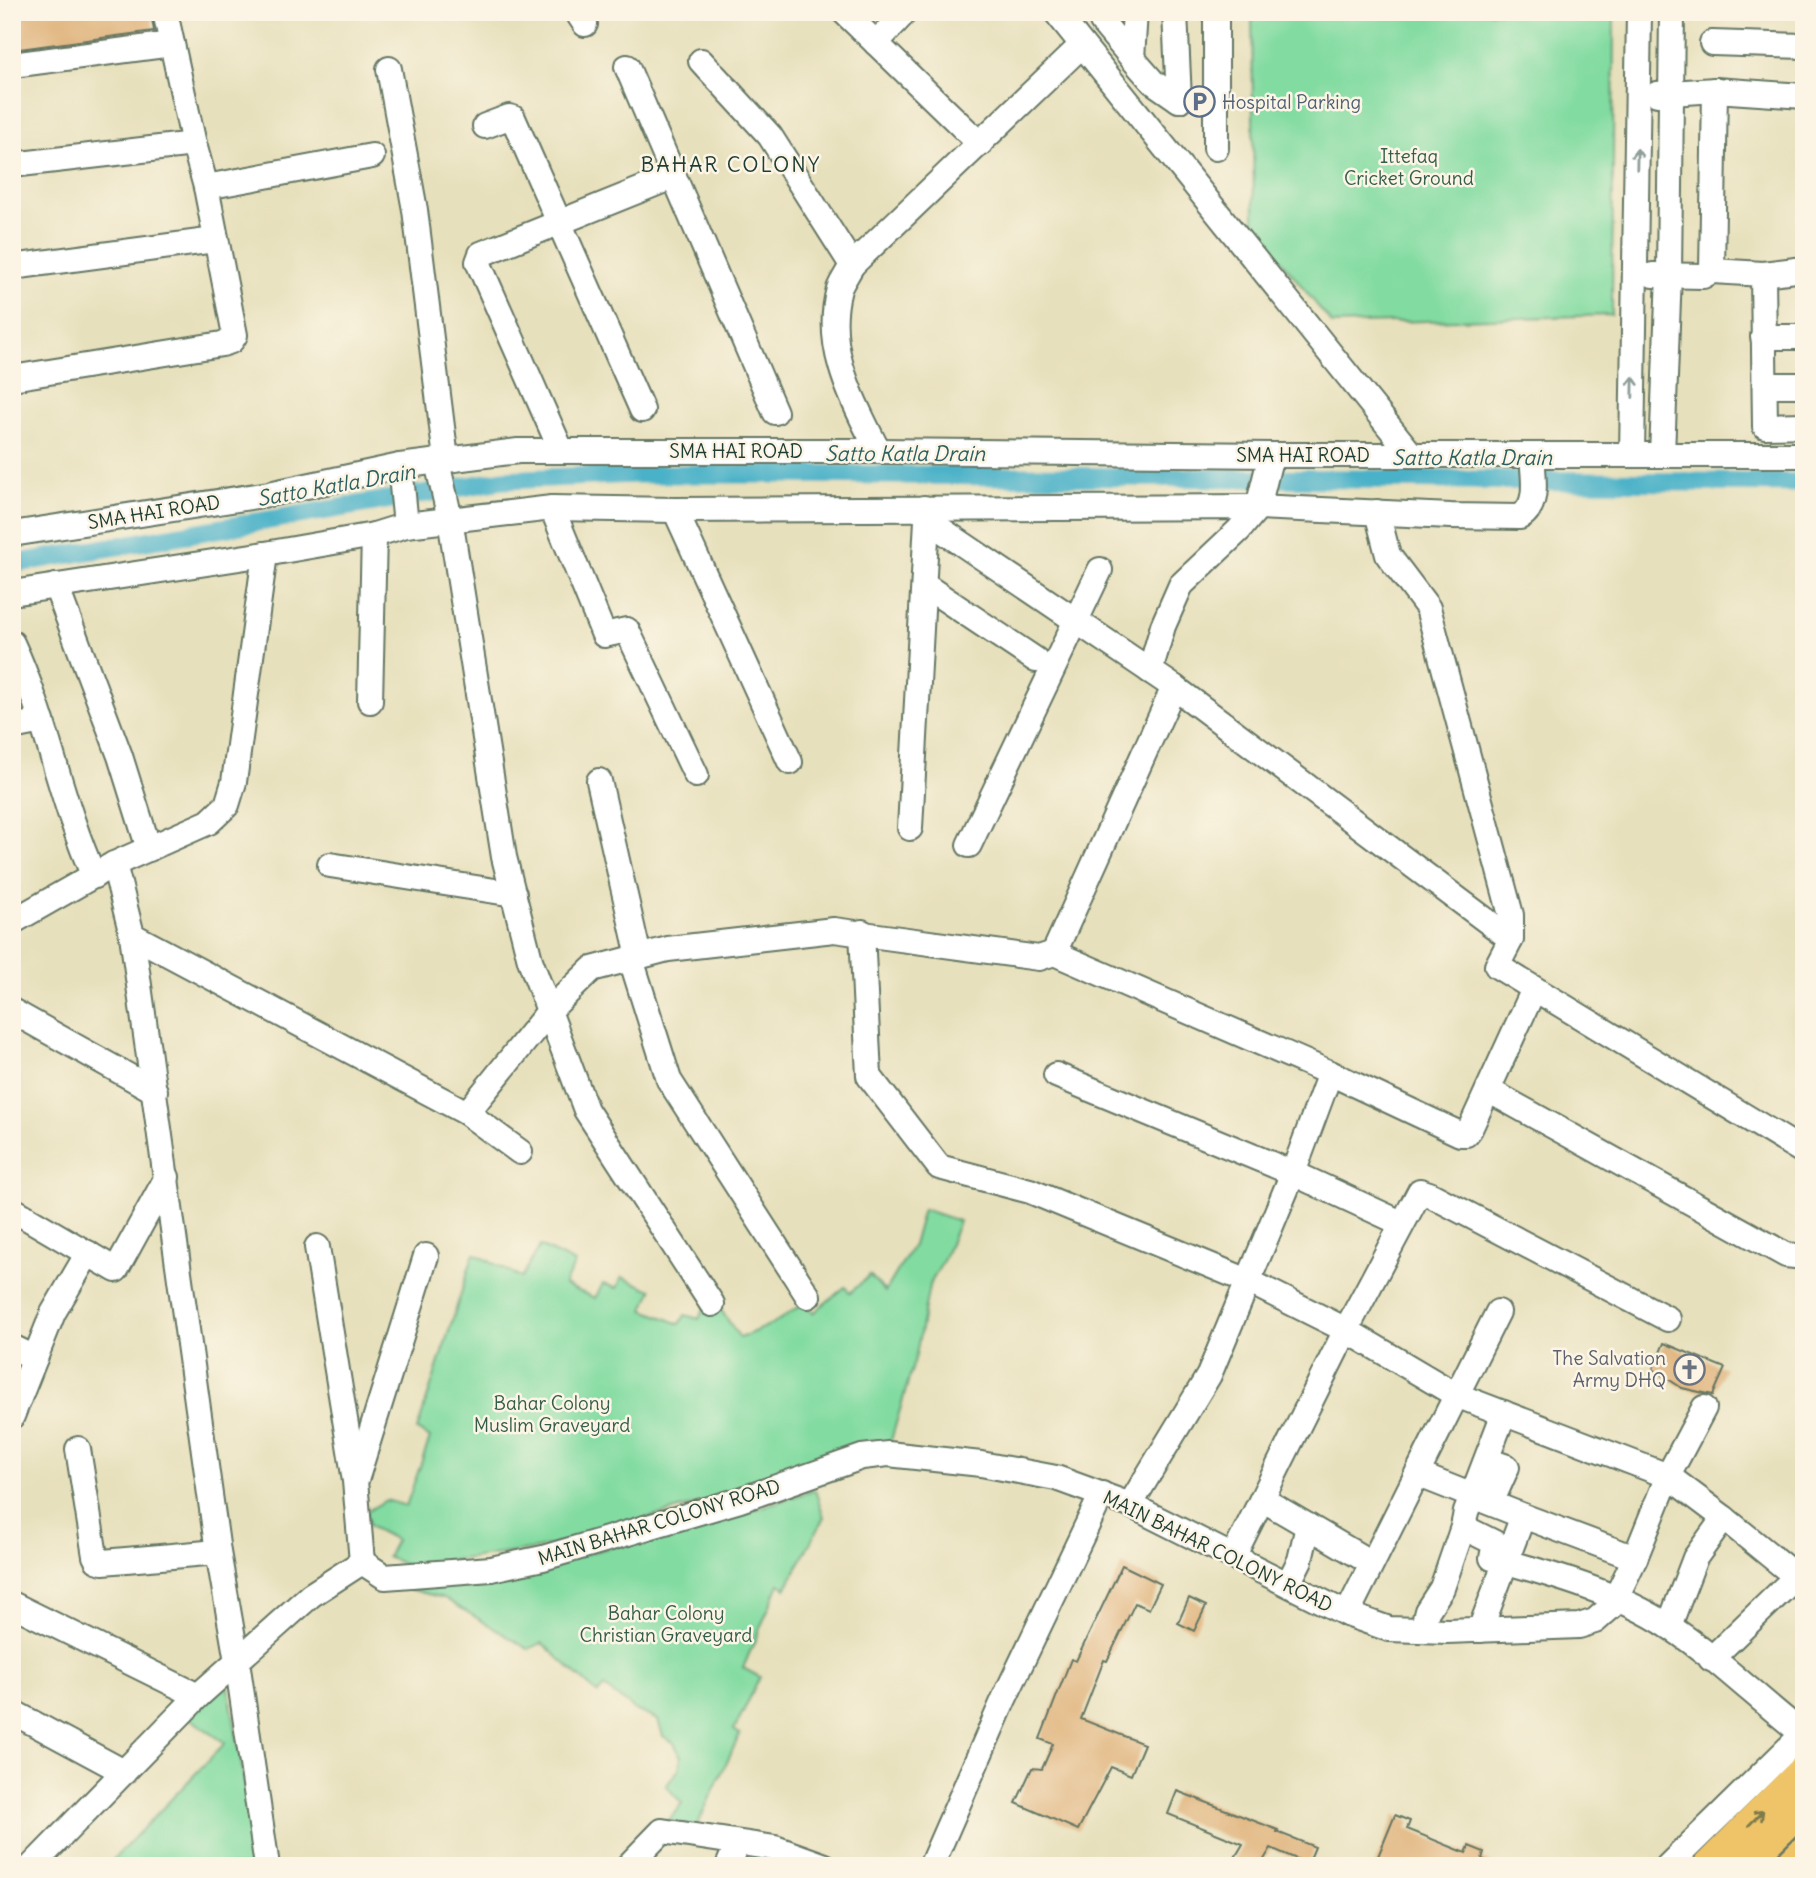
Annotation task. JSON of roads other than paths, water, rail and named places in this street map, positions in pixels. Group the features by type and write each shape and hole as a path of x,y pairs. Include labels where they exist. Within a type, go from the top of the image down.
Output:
{"main road":[{"path":"1709,1866 1804,1770"},
{"path":"1742,1866 1804,1806"},
{"path":"1789,1866 1804,1851"}],"street":[{"path":"12,378 231,341 235,335 206,187 165,12"},
{"path":"844,12 980,144"},
{"path":"876,43 905,12"},
{"path":"1056,12 1411,454"},
{"path":"1100,12 1102,22 1153,82 1179,100 1175,12"},
{"path":"1132,58 1135,12"},
{"path":"1216,12 1216,148"},
{"path":"1632,455 1639,12"},
{"path":"1662,454 1672,12"},
{"path":"1712,43 1804,46"},
{"path":"12,65 172,44"},
{"path":"878,451 845,383 836,347 836,311 840,288 852,265 1082,45"},
{"path":"701,61 770,136 852,265"},
{"path":"627,66 672,177 775,412"},
{"path":"389,69 415,210 448,512 504,857 530,960 586,1110 712,1304"},
{"path":"1639,96 1715,90 1804,96"},
{"path":"1712,271 1715,90"},
{"path":"485,126 513,118 642,410"},
{"path":"12,165 194,144"},
{"path":"206,187 372,156"},
{"path":"561,450 478,262 481,254 672,177"},
{"path":"12,267 215,240"},
{"path":"1635,277 1668,274 1703,276 1712,271 1763,274 1804,269"},
{"path":"1763,274 1765,426 1804,425"},
{"path":"1763,337 1804,337"},
{"path":"1765,385 1804,385"},
{"name":"SMA HAI ROAD","path":"12,534 269,494 518,451 878,451 1269,461 1411,454 1532,460 1662,454 1804,455"},
{"path":"12,593 374,536 405,516 448,512 552,508 925,514 1260,500 1377,512 1520,517 1528,512 1533,503 1532,460"},
{"path":"1150,671 1163,626 1181,585 1239,530 1260,500 1269,461"},
{"path":"400,472 405,516"},
{"path":"552,508 604,635 626,630 696,775"},
{"path":"676,510 790,762"},
{"path":"1377,512 1388,555 1428,608 1511,915 1511,939 1497,966 1804,1152"},
{"path":"910,828 925,514"},
{"path":"925,514 1174,687 1511,939"},
{"path":"370,701 374,536"},
{"path":"12,922 104,870 209,822 227,805 234,782 265,555"},
{"path":"969,845 1100,570"},
{"path":"923,585 1036,660"},
{"path":"55,586 111,730 149,849"},
{"path":"12,643 25,671 84,855 104,870 132,935 218,1552 267,1866"},
{"path":"1054,953 1174,687"},
{"path":"12,727 41,721"},
{"path":"599,781 635,958 669,1080 808,1296"},
{"path":"330,865 513,894"},
{"path":"467,1113 550,1010 592,970 668,949 834,930 1039,958 1054,953 1330,1073 1460,1134 1466,1134 1470,1129 1534,989"},
{"path":"862,932 869,1076 939,1167 1030,1191 1248,1281 1346,1330 1456,1395 1668,1476 1801,1576 1711,1659"},
{"path":"132,935 467,1113 520,1153"},
{"path":"12,1011 155,1091"},
{"path":"1130,1506 1209,1375 1293,1173 1330,1073"},
{"path":"1056,1075 1293,1173 1401,1223"},
{"path":"1488,1090 1786,1255 1804,1257"},
{"path":"12,1209 116,1270 167,1177"},
{"path":"1233,1557 1346,1330 1420,1191 1668,1319"},
{"path":"32,1866 198,1696 311,1595 362,1562 355,1481 317,1247"},
{"path":"12,1416 53,1313 88,1253"},
{"path":"355,1481 426,1256"},
{"path":"1347,1614 1498,1312"},
{"path":"12,1348 35,1358"},
{"name":"MAIN BAHAR COLONY ROAD","path":"362,1562 385,1577 491,1569 543,1558 740,1500 862,1457 888,1454 981,1464 1056,1478 1102,1494 1347,1614 1389,1629 1480,1630 1579,1626 1595,1621 1612,1606 1635,1558 1668,1476 1704,1408"},
{"path":"1422,1630 1427,1611 1442,1588 1463,1527 1482,1499 1487,1460 1504,1413"},
{"path":"78,1449 94,1556 97,1560 103,1562 218,1552"},
{"path":"1417,1474 1635,1558"},
{"path":"931,1866 1004,1699 1102,1494"},
{"path":"1262,1499 1361,1557"},
{"path":"1480,1630 1523,1516"},
{"path":"1670,1626 1696,1558 1724,1518"},
{"path":"1288,1584 1300,1560 1308,1526"},
{"path":"1463,1527 1495,1543 1492,1558 1545,1573 1615,1598 1670,1626 1803,1734 1668,1866"},
{"path":"12,1605 198,1696"},
{"path":"12,1715 20,1716 124,1772"},
{"path":"628,1866 662,1831 775,1848 825,1866"},
{"path":"729,1866 738,1843"}],"waterway":[{"name":"Satto Katla Drain","path":"12,564 503,480 635,474 1804,483"}],"place":[{"name":"Hospital Parking","path":"1199,102"},
{"name":"The Salvation Army DHQ","path":"1689,1369"}],"district":[{"name":"BAHAR COLONY","path":"731,164"}],"park label":[{"name":"Ittefaq Cricket Ground","path":"1409,167"},
{"name":"Bahar Colony Muslim Graveyard","path":"552,1414"},
{"name":"Bahar Colony Christian Graveyard","path":"666,1624"}]}
